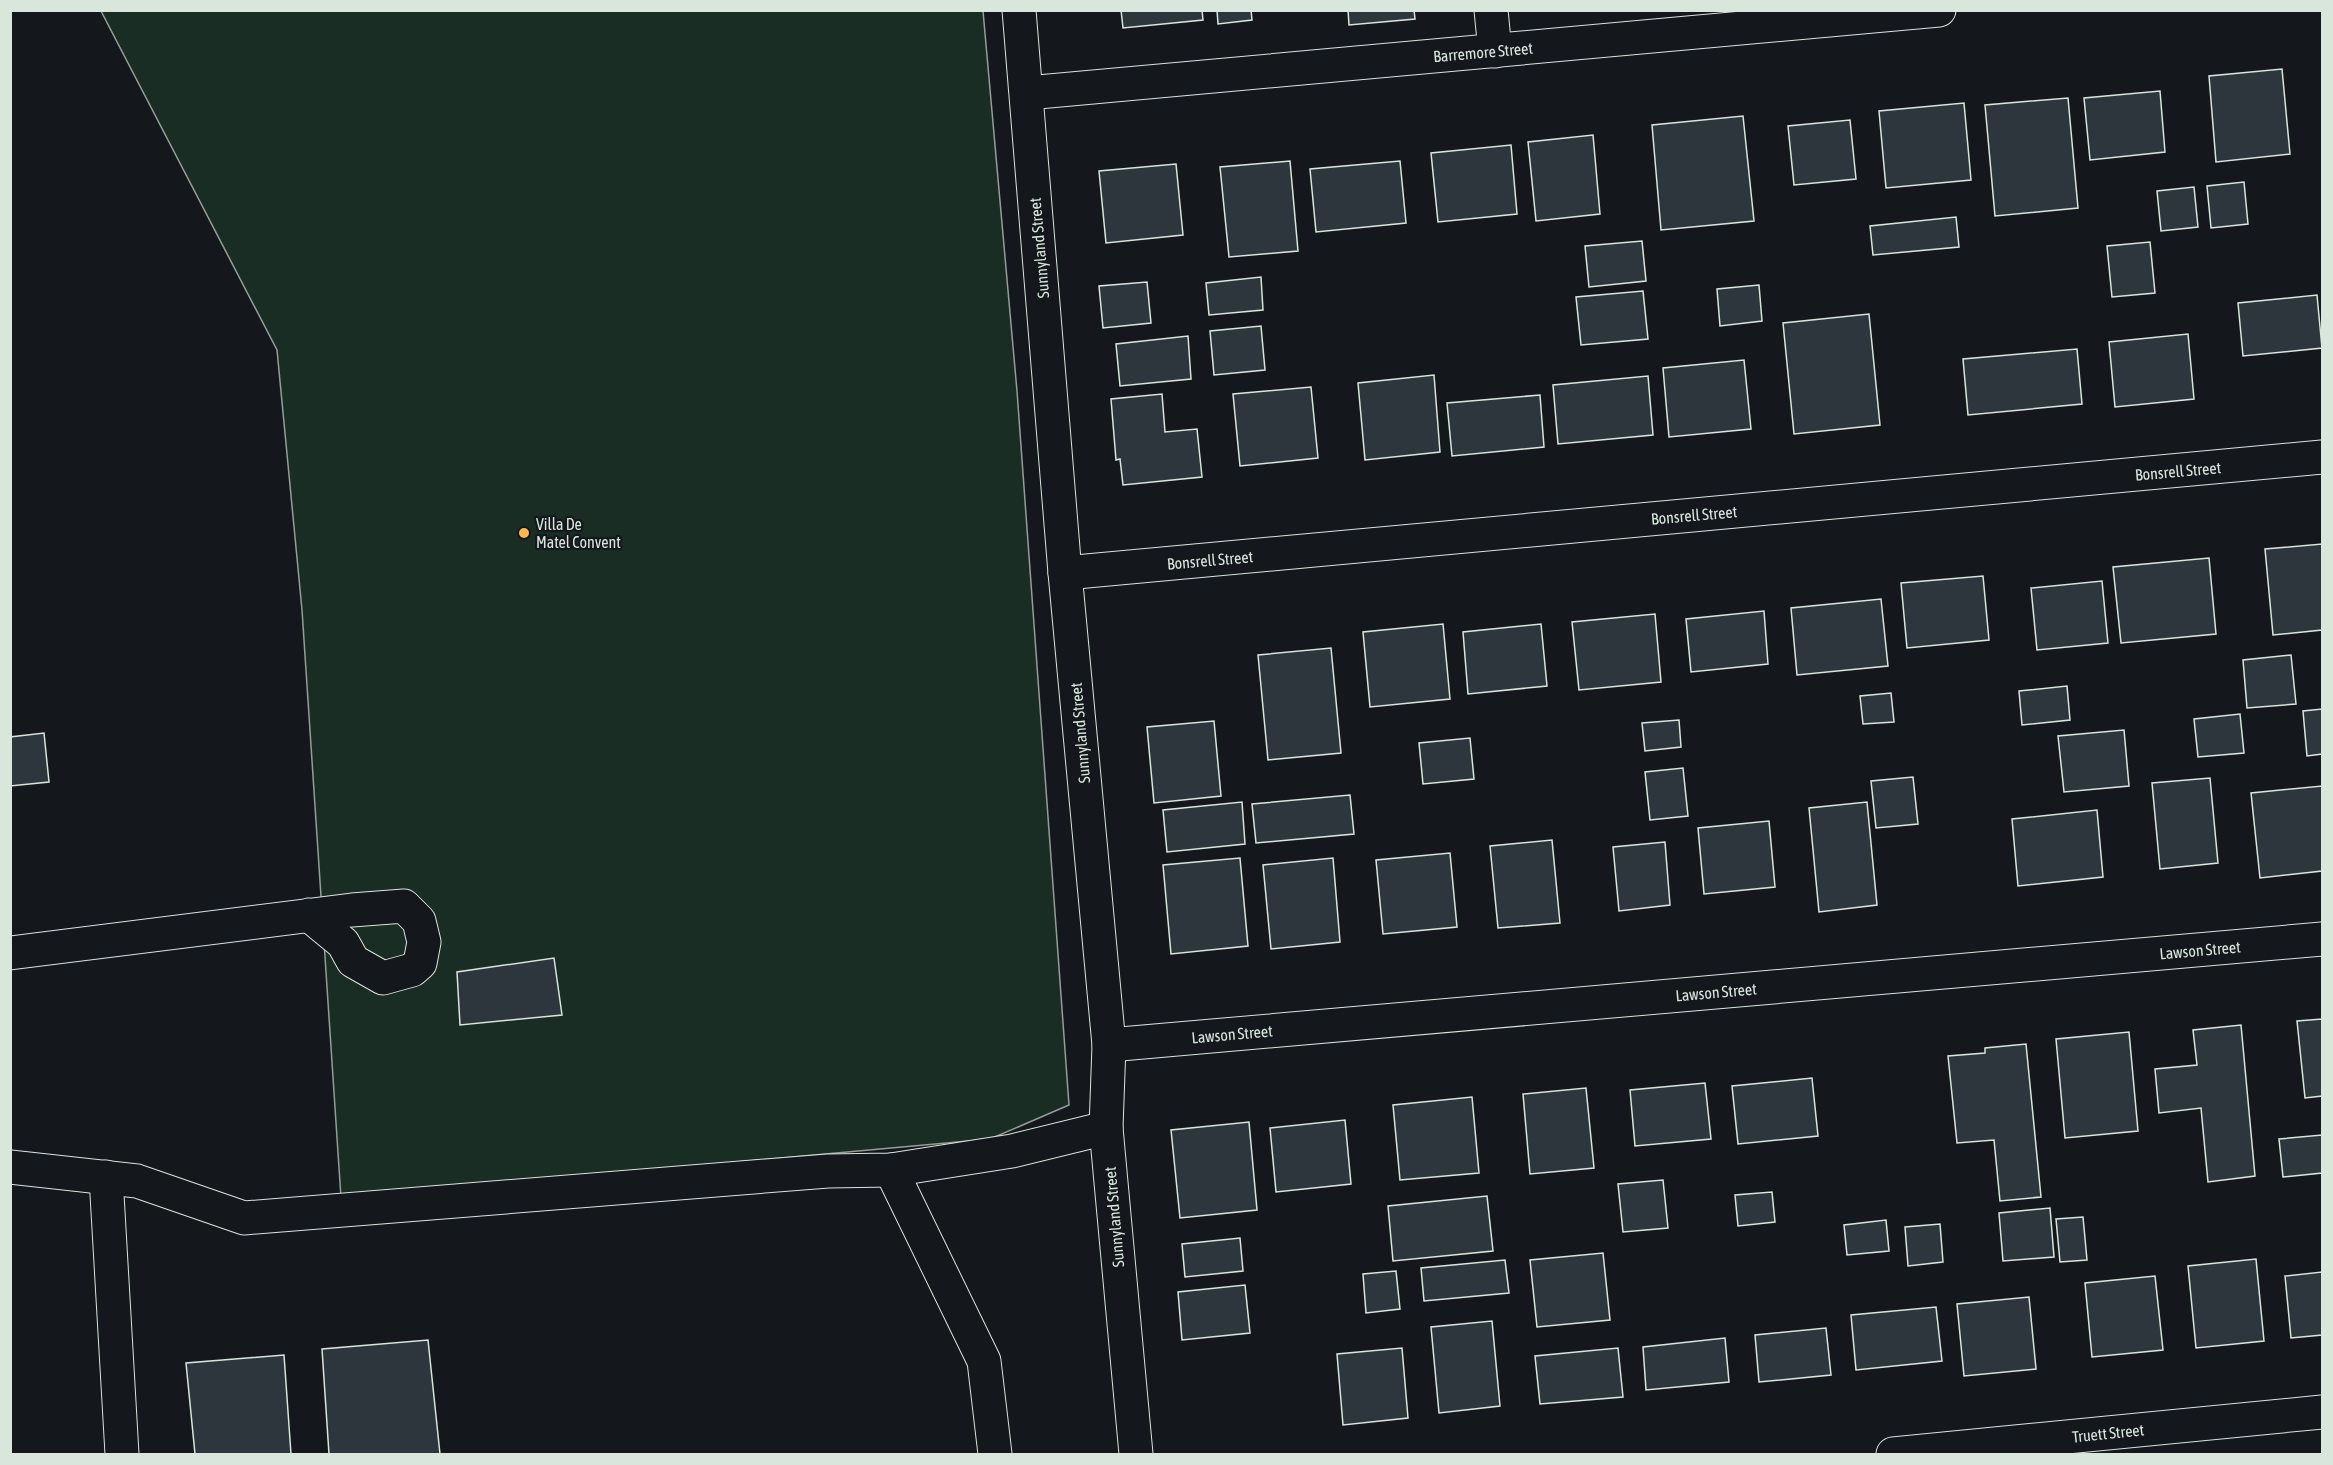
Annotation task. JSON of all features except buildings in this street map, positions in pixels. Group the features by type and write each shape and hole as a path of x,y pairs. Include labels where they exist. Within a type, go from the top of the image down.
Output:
{"street":[{"name":"Sunnyland Street","path":"1019,10 1065,573 1109,1045 1106,1128 1136,1455"},
{"path":"1491,10 1495,51"},
{"name":"Barremore Street","path":"1027,93 1939,10"},
{"name":"Bonsrell Street","path":"1065,573 2322,457"},
{"path":"10,953 309,915"},
{"name":"Lawson Street","path":"1109,1045 2322,939"},
{"path":"10,1167 137,1181 244,1218 828,1171 891,1170 1012,1151 1106,1128"},
{"path":"891,1170 984,1360 995,1455"},
{"path":"106,1178 122,1455"},
{"name":"Truett Street","path":"1893,1455 2322,1412"}],"green space":[{"path":"101,11 983,11 1017,391 1069,1105 990,1139 341,1198 302,610 277,350"}],"place":[{"name":"Villa De Matel Convent","path":"524,533"}]}
